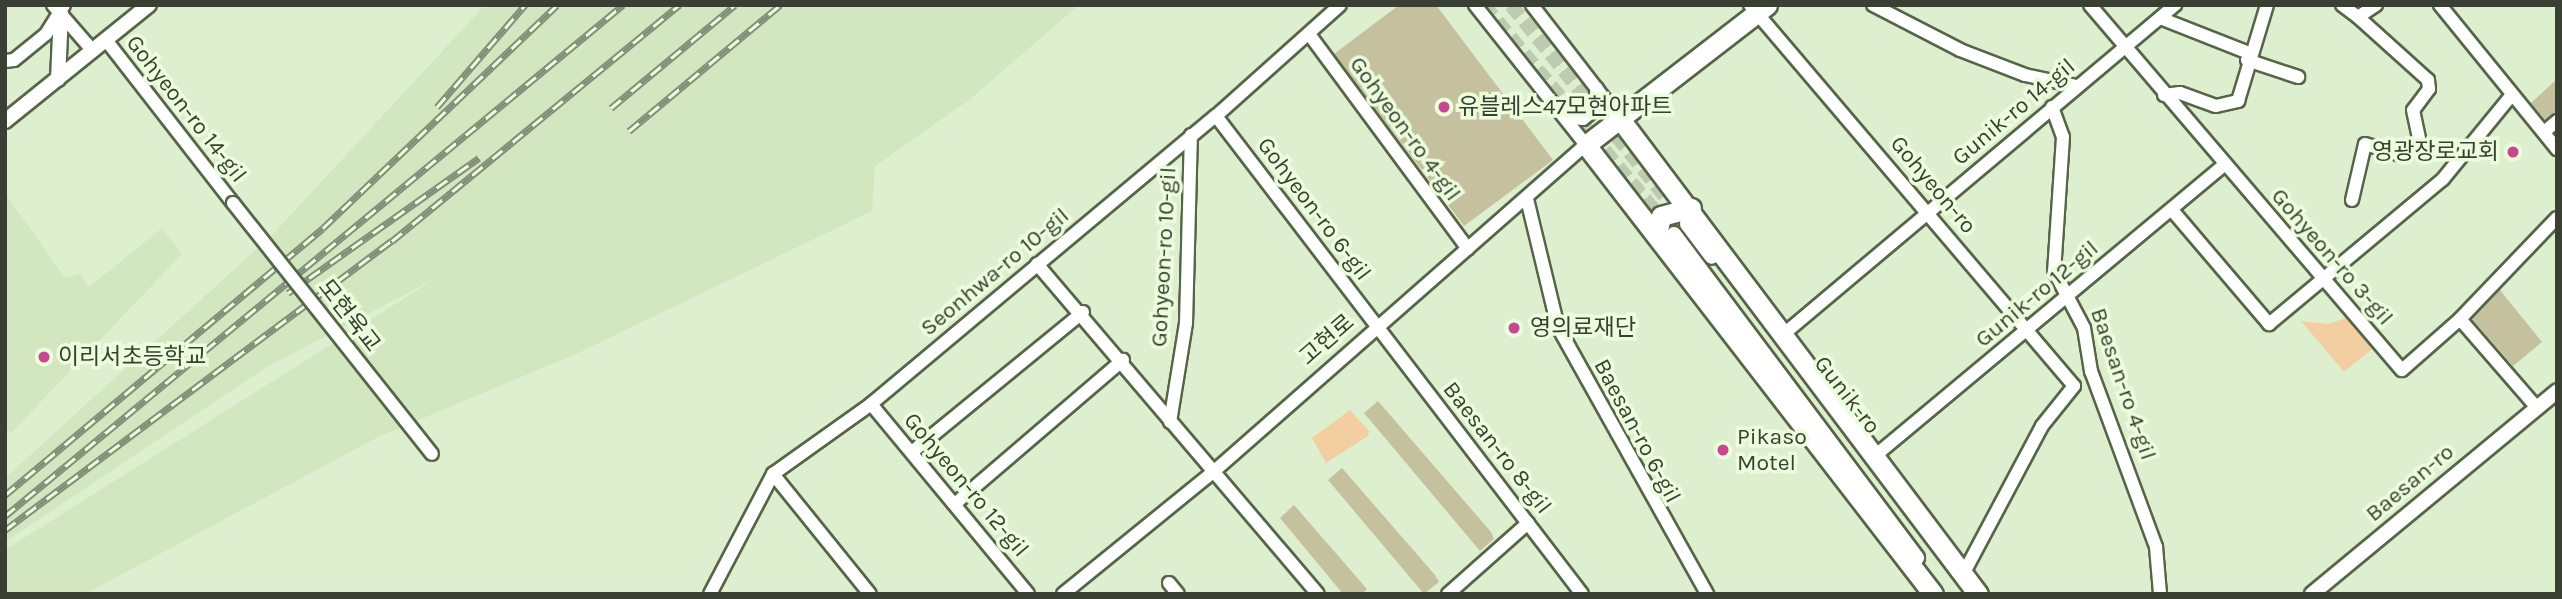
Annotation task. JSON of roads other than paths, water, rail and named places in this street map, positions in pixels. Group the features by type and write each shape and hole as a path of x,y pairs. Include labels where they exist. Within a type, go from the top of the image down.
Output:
{"main road":[{"name":"Gohyeon-ro","path":"1620,119 1758,8"},
{"name":"고현로","path":"1586,145 1620,119"},
{"path":"1620,119 1689,216 1786,332 1965,571 1978,594"},
{"path":"1586,145 1665,235"},
{"path":"1689,216 1669,210 1657,223 1933,594"}],"street":[{"path":"5,121 149,5"},
{"name":"Seonhwa-ro 10-gil","path":"710,594 773,474 871,404 1216,116 1340,5"},
{"path":"1475,5 1586,145"},
{"path":"1532,5 1620,119"},
{"path":"1873,5 1959,50 2025,75 2076,86"},
{"name":"Gohyeon-ro 3-gil","path":"2090,5 2320,278 2402,370 2460,319 2557,218"},
{"name":"Gunik-ro 14-gil","path":"1786,332 2175,5"},
{"path":"2164,94 2180,93 2217,106 2233,106 2266,5"},
{"path":"2342,5 2428,80 2429,89 2413,110 2420,143"},
{"path":"2358,18 2376,5"},
{"path":"2440,5 2511,96 2557,149"},
{"path":"59,8 93,51"},
{"path":"5,61 14,60 46,34 59,8"},
{"path":"58,79 59,8"},
{"name":"Gohyeon-ro","path":"1758,8 1925,214 2074,386 2042,426 1965,571"},
{"path":"2160,18 2298,77"},
{"name":"Gohyeon-ro 4-gil","path":"1309,34 1468,249"},
{"name":"Gohyeon-ro 14-gil","path":"106,40 233,203"},
{"path":"1564,117 1583,119 1593,111 1597,88"},
{"path":"2172,210 2269,324 2320,278 2443,179 2511,96"},
{"name":"Baesan-ro 4-gil","path":"2052,107 2063,137 2054,271 2084,328 2091,371 2156,547 2160,594"},
{"name":"Gohyeon-ro 6-gil","path":"1216,116 1378,328"},
{"path":"2544,132 2557,121"},
{"name":"Gohyeon-ro 10-gil","path":"1170,422 1186,323 1191,135"},
{"path":"2352,200 2365,144 2400,155"},
{"name":"고현로","path":"1063,594 1212,473 1586,145"},
{"name":"Gunik-ro 12-gil","path":"1876,455 2027,332 2224,165"},
{"name":"Baesan-ro 6-gil","path":"1527,199 1558,327 1707,594"},
{"name":"모현육교","path":"233,203 432,454"},
{"name":"Gunik-ro","path":"1689,216 1972,594"},
{"name":"Gunik-ro","path":"1665,235 1944,594"},
{"path":"1037,264 1083,312 1212,473 1318,594"},
{"path":"912,452 1083,312"},
{"path":"2460,319 2537,408"},
{"name":"Baesan-ro 8-gil","path":"1378,328 1582,594"},
{"path":"956,503 1123,360"},
{"name":"Baesan-ro","path":"2312,594 2557,391"},
{"name":"Gohyeon-ro 12-gil","path":"871,404 956,503 1028,594"},
{"path":"773,474 870,594"},
{"path":"1448,594 1528,523"},
{"path":"1169,583 1178,594"}],"tunnel":[{"path":"1484,5 1674,234"},
{"path":"1511,5 1682,218"}],"railway":[{"path":"437,107 525,5"},
{"path":"5,495 323,228 557,5"},
{"path":"5,516 623,5"},
{"path":"5,530 392,241 679,5"},
{"path":"611,108 735,5"},
{"path":"629,131 780,5"},
{"path":"288,293 479,158"}],"place":[{"name":"유블레스47모현아파트","path":"1444,107"},
{"name":"영광장로교회","path":"2513,152"},
{"name":"영의료재단","path":"1514,328"},
{"name":"이리서초등학교","path":"44,357"},
{"name":"Pikaso Motel","path":"1723,450"}]}
